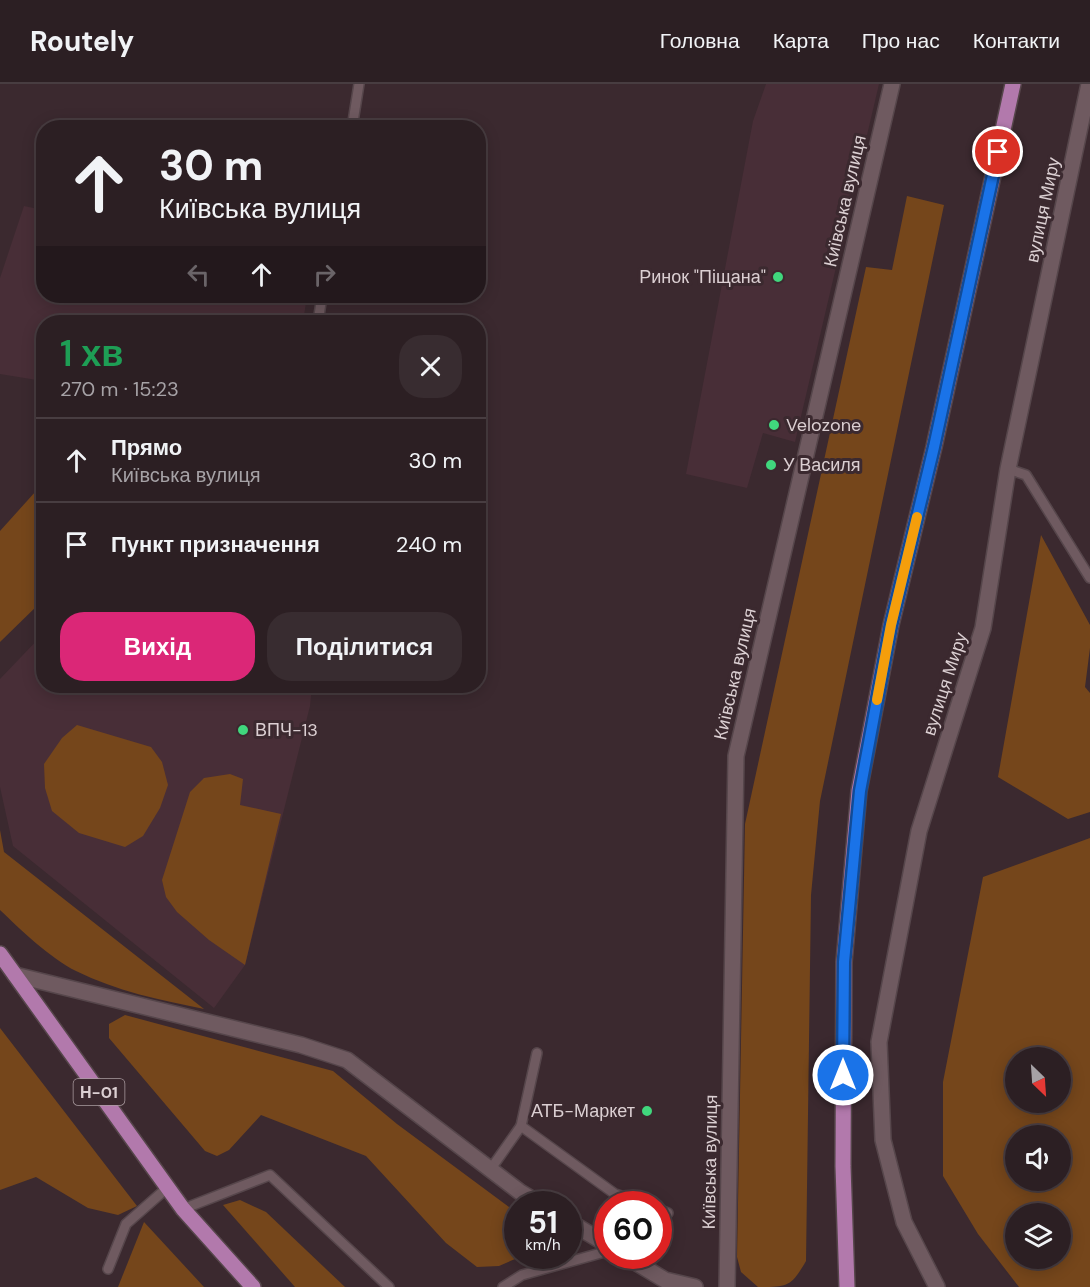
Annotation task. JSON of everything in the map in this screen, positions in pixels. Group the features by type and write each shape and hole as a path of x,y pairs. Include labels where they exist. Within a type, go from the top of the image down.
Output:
{"main road":[{"path":"847,1287 843,1166 844,962 860,791 891,625 934,447 1013,84"},
{"name":"Н-01","path":"0,954 183,1209 253,1287"}],"street":[{"name":"Київська вулиця","path":"728,1287 736,756 892,84"},
{"name":"вулиця Миру","path":"938,1287 904,1222 883,1140 879,1042 919,831 983,628 1008,469 1089,84"},
{"path":"15,975 301,1045 347,1060 519,1191"},
{"path":"647,1269 665,1280 695,1287"}],"lane":[{"path":"353,120 359,84"},
{"path":"1008,469 1026,475 1088,573"},
{"path":"490,1170 521,1126 537,1053"},
{"path":"521,1126 611,1191"},
{"path":"183,1209 270,1175 389,1287"},
{"path":"108,1269 126,1224 168,1187"},
{"path":"503,1287 522,1275 594,1255"}],"shaded area":[{"name":"Ринок \"Піщана\"","path":"766,84 879,84 795,442 763,433 747,488 686,474 753,121"},
{"path":"907,196 944,205 820,801 811,895 806,1261 788,1284 758,1287 741,1272 737,1257 745,824 866,267 892,270"},
{"path":"24,206 36,209 36,303 306,303 304,315 36,315 36,380 0,374 0,278"},
{"path":"36,491 36,607 0,642 0,531"},
{"path":"1041,535 1090,625 1090,648 1085,687 1090,693 1090,812 1068,819 998,777"},
{"path":"36,641 36,693 311,693 310,706 245,965 214,1008 13,846 0,787 0,679"},
{"path":"77,725 151,747 162,762 168,785 160,808 143,836 125,847 79,833 52,811 45,788 44,764 62,738"},
{"path":"230,774 243,779 240,805 281,814 245,965 209,940 177,912 166,897 162,880 190,792 204,778"},
{"path":"0,830 4,852 204,1009 138,994 91,978 56,959 26,935 0,910"},
{"path":"1090,838 1090,1287 1019,1287 1005,1269 1071,1269 1071,1203 1005,1203 1005,1269 978,1234 943,1176 943,1082 983,877"},
{"path":"125,1015 333,1071 397,1124 504,1203 504,1264 477,1267 446,1243 366,1156 261,1115 229,1150 217,1156 205,1151 109,1038 109,1024"},
{"path":"0,1028 137,1206 118,1215 88,1208 36,1177 0,1190"},
{"path":"240,1200 266,1212 345,1287 295,1287 223,1205"},
{"path":"144,1222 204,1287 118,1287"}],"slow traffic":[{"path":"877,700 891,625 917,517"}],"place":[{"name":"Ринок \"Піщана\"","path":"778,277"},
{"name":"Velozone","path":"774,425"},
{"name":"У Василя","path":"771,465"},
{"name":"ВПЧ-13","path":"243,730"},
{"name":"АТБ-Маркет","path":"647,1111"}],"route":[{"path":"843,1075 844,962 860,791 891,625 934,447 998,152"}]}
